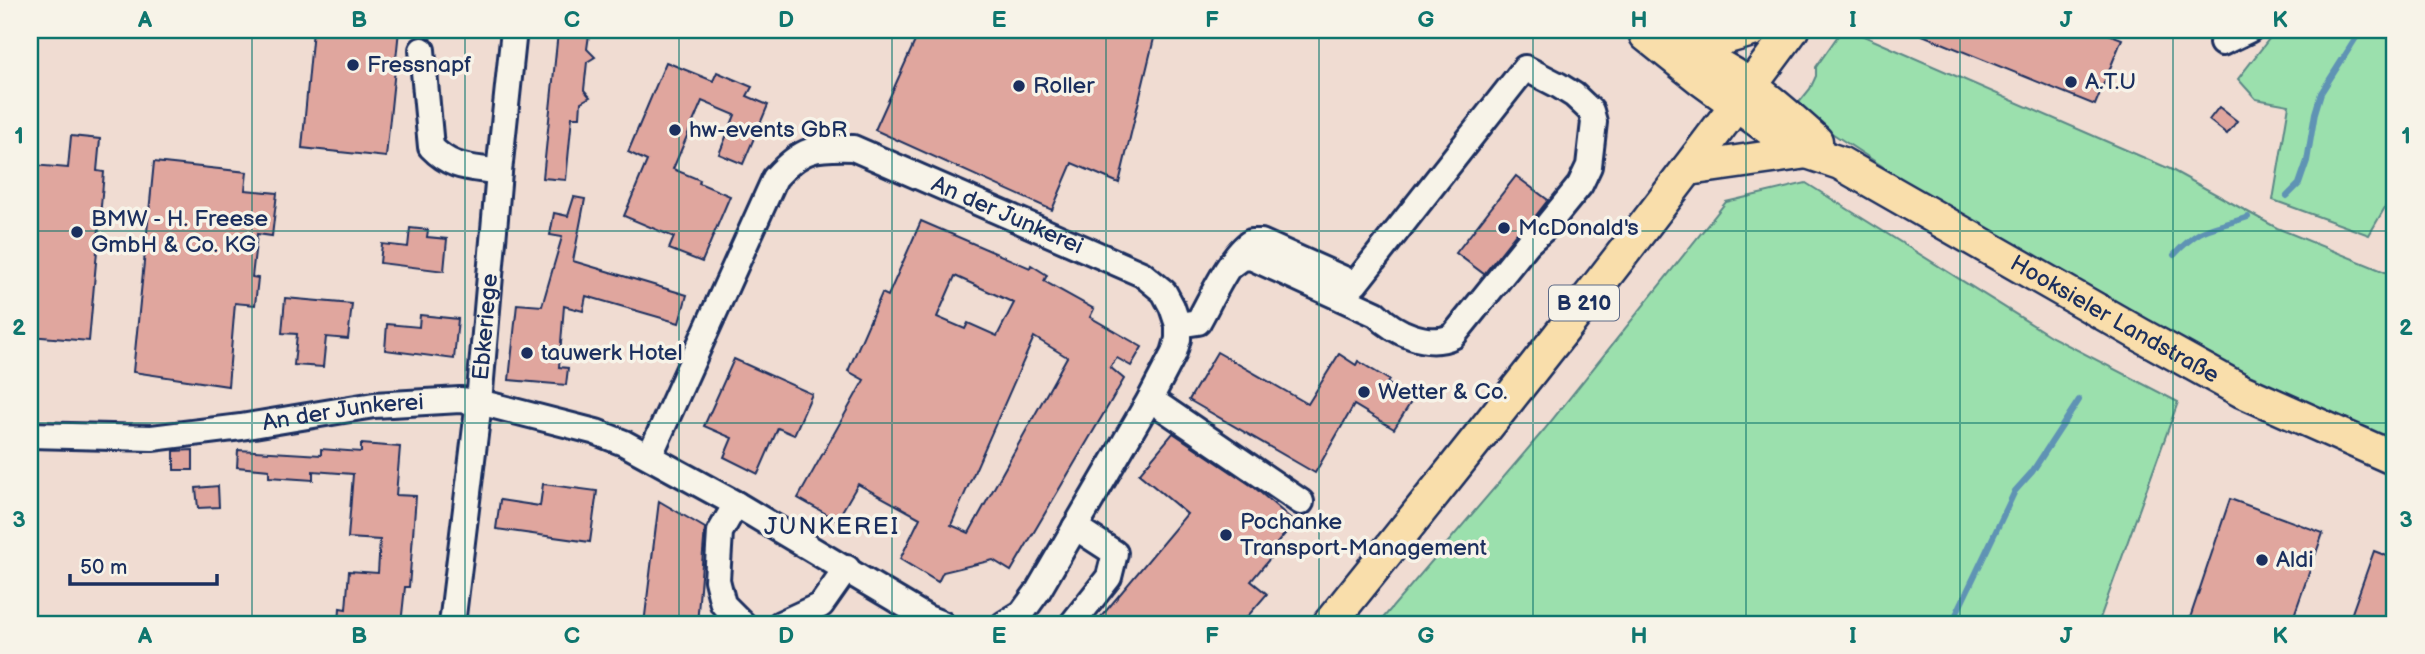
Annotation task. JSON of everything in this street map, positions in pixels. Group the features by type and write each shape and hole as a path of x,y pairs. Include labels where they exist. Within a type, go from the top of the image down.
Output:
{"main road":[{"path":"1685,49 1752,30"},
{"name":"B 210","path":"1329,624 1472,446 1793,30"},
{"path":"1641,32 1726,67 1744,94"},
{"path":"1641,32 1701,79 1744,94"},
{"name":"Hooksieler Landstraße","path":"1744,94 1771,130 1807,152 1840,163"},
{"name":"Hooksieler Landstraße","path":"1744,94 1840,163 2139,334 2242,391 2395,459"},
{"path":"1688,169 1807,152"}],"street":[{"name":"Ebkeriege","path":"453,624 479,402 514,30"},
{"path":"2222,43 2249,30"},
{"path":"422,50 430,148 454,164 499,172"},
{"path":"1004,624 1022,612 1030,602 1150,399 1174,353 1178,340 1178,325 1198,322 1231,266 1244,246 1251,242 1261,242 1355,284 1525,68 1574,95 1591,111 1594,122 1588,166 1580,185 1545,228 1528,243 1453,336 1444,340 1419,339 1385,323 1376,314 1251,257 1242,258 1231,266"},
{"name":"An der Junkerei","path":"650,456 775,177 791,161 811,149 853,148 1142,274 1164,292 1178,325"},
{"path":"1150,399 1301,502"},
{"name":"An der Junkerei","path":"30,435 152,438 241,427 374,405 460,400 479,402 596,432 650,456 847,568 927,618 942,624"},
{"path":"736,504 720,532 717,580 723,604 743,624"},
{"path":"1072,624 1109,577 1115,553 1075,527"},
{"path":"780,624 821,605 847,568"}],"green space":[{"path":"1842,30 1850,30 2170,169 2277,228 2395,276 2395,442 2233,373 1972,225 1821,126 1797,105 1810,89 1816,76 1816,67"},
{"path":"2276,30 2395,30 2395,190 2369,235 2273,200 2289,105 2256,99 2238,79"},
{"path":"1806,183 2052,337 2178,402 2098,624 1378,624 1544,430 1726,202"}],"building":[{"path":"313,30 399,30 386,157 302,148"},
{"name":"Roller","path":"920,30 1156,30 1119,183 1072,163 1052,210 875,130"},
{"name":"A.T.U","path":"1910,30 2098,30 2122,39 2095,105"},
{"path":"558,32 589,35 587,49 595,57 587,62 584,90 590,97 581,102 580,117 572,117 566,180 543,178"},
{"path":"666,62 713,81 717,72 752,87 747,96 768,105 743,164 719,154 735,115 702,101 673,169 730,196 702,262 669,249 674,237 624,216 647,161 628,152"},
{"path":"2219,107 2237,121 2227,134 2209,120"},
{"path":"71,136 100,139 97,171 104,172 89,341 30,336 30,204 33,165 68,168"},
{"path":"154,162 247,172 245,190 277,193 272,236 257,234 252,277 258,278 255,305 235,303 228,386 133,372"},
{"name":"McDonald's","path":"1516,176 1548,200 1484,274 1456,253"},
{"path":"574,197 585,199 573,261 687,295 679,323 586,296 583,311 564,306 559,367 568,368 566,385 509,380 517,304 542,306 562,237 550,235 554,213 568,216"},
{"path":"921,221 1030,268 1031,265 1047,275 1044,281 1094,309 1090,317 1142,347 1131,366 1117,358 1110,367 1124,379 1011,571 993,560 943,572 938,582 900,559 920,518 858,484 837,520 798,498 864,380 848,371 882,293 888,296","holes":["955,276 1014,303 997,336 968,323 965,329 937,317","1034,337 1067,357 969,533 951,525"]},
{"path":"410,228 428,230 427,237 447,239 444,271 380,263 382,244 408,247"},
{"path":"285,298 352,304 348,339 326,337 323,367 294,365 297,334 282,333"},
{"path":"420,315 458,319 454,359 385,350 387,324 419,327"},
{"path":"1217,352 1308,404 1339,354 1356,365 1358,361 1413,399 1394,429 1354,405 1315,473 1189,400"},
{"path":"734,359 812,394 794,435 778,428 758,474 724,457 732,438 704,426"},
{"name":"Pochanke Transport-Management","path":"1173,433 1255,488 1295,522 1273,548 1276,551 1251,581 1267,594 1241,624 1095,624 1187,514 1139,474"},
{"path":"361,444 400,447 396,495 416,496 409,587 405,587 401,624 339,624 340,608 346,609 349,571 378,573 380,540 348,538 353,474 313,471 313,480 269,477 269,470 237,467 238,450 321,455 321,449 361,452"},
{"path":"193,450 193,470 174,470 174,451"},
{"path":"543,484 597,491 590,542 496,529 500,500 540,506"},
{"path":"218,486 219,507 198,508 196,488"},
{"name":"Aldi","path":"2230,499 2323,533 2291,624 2188,624"},
{"path":"659,501 705,528 697,624 644,624"},
{"path":"2374,551 2395,559 2395,624 2348,624"}],"waterway":[{"path":"2287,196 2299,184 2307,161 2321,93 2361,30"},
{"path":"2174,255 2200,233 2248,217"},
{"path":"1953,621 2015,491 2032,472 2079,400"}],"place":[{"name":"Fressnapf","path":"353,65"},
{"name":"A.T.U","path":"2071,82"},
{"name":"Roller","path":"1019,86"},
{"name":"hw-events GbR","path":"675,130"},
{"name":"McDonald's","path":"1504,228"},
{"name":"BMW - H. Freese GmbH & Co. KG","path":"77,232"},
{"name":"tauwerk Hotel","path":"527,353"},
{"name":"Wetter & Co.","path":"1364,392"},
{"name":"Pochanke Transport-Management","path":"1226,535"},
{"name":"Aldi","path":"2262,560"}],"district":[{"name":"JUNKEREI","path":"832,526"}]}
